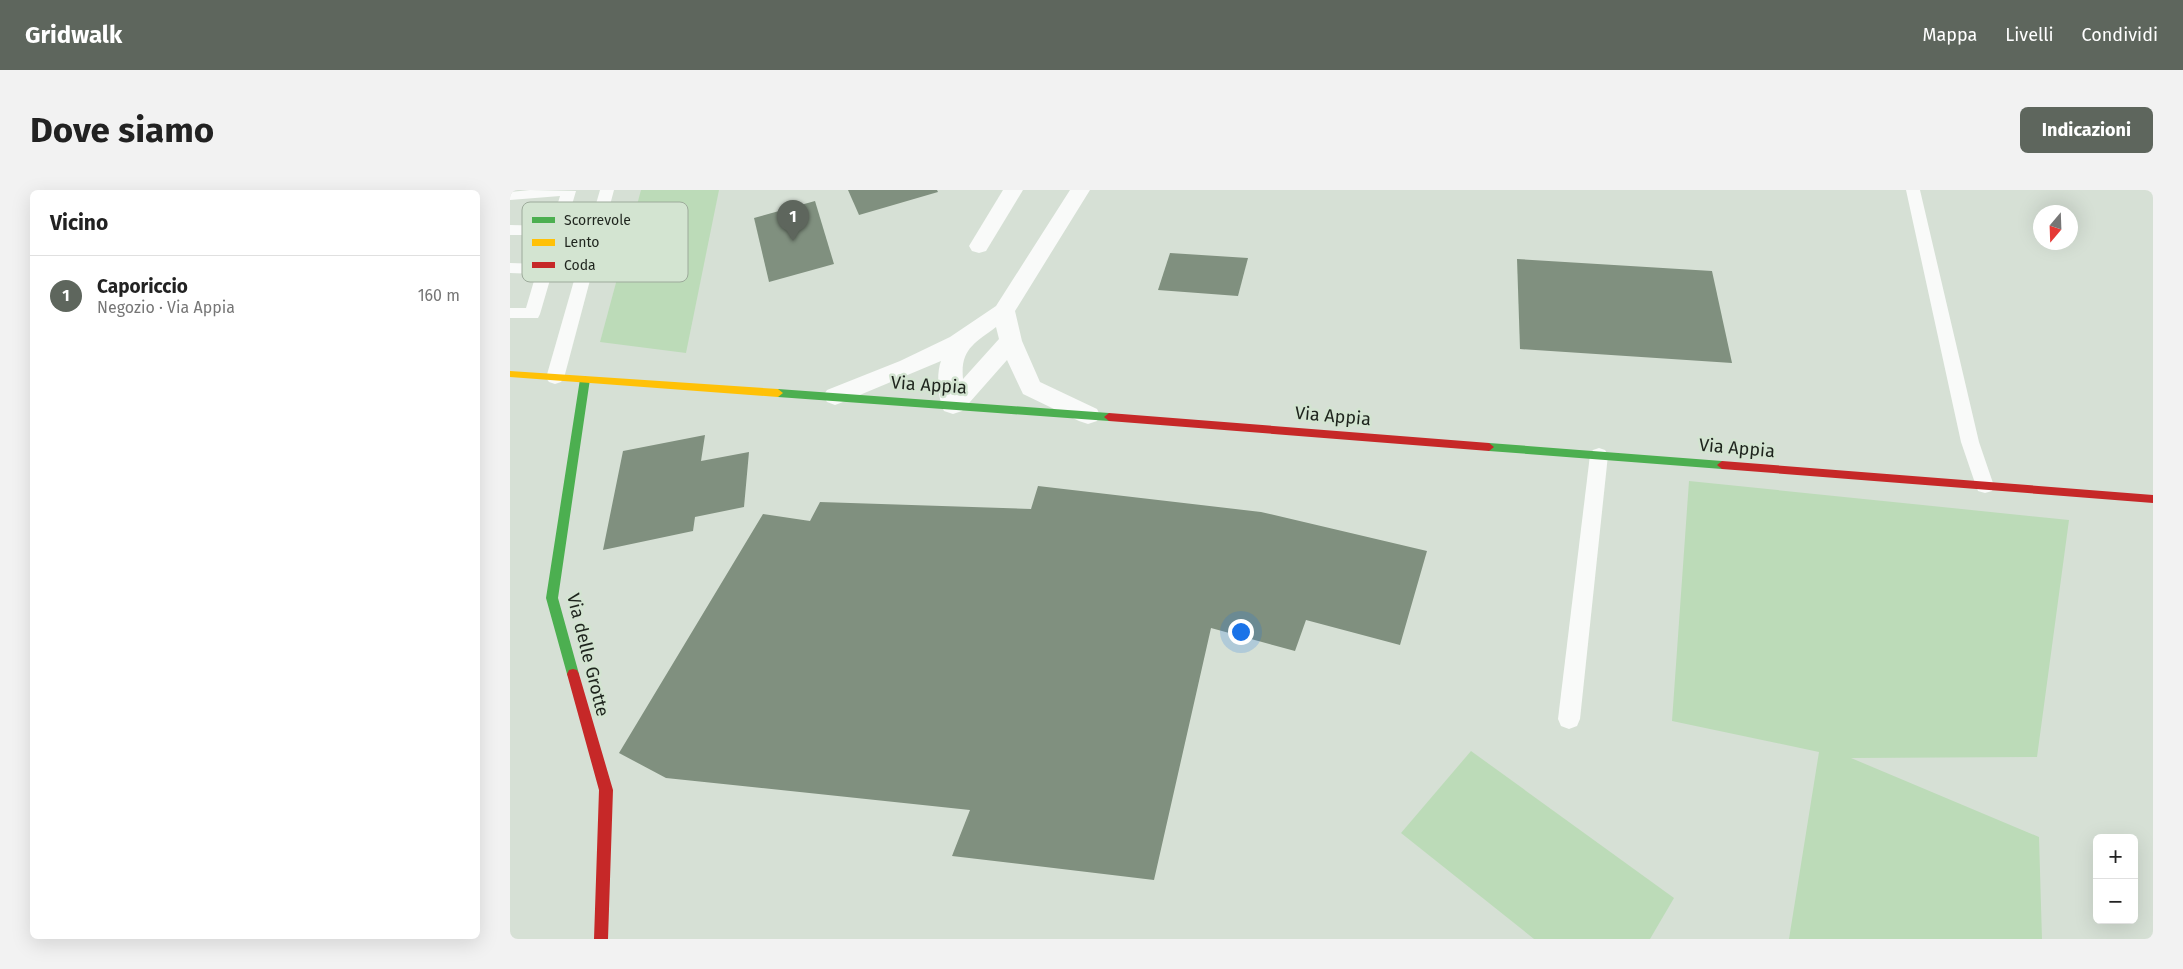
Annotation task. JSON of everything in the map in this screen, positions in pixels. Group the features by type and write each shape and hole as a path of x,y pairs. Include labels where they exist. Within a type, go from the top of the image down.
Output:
{"main road":[{"name":"Via Appia","path":"514,377 585,379 1088,414 2153,498"},
{"name":"Via delle Grotte","path":"585,379 552,598 606,790 601,939"}],"street":[{"path":"979,246 1013,190"},
{"path":"835,396 908,367 958,343 1004,311 1080,190"},
{"path":"1004,311 1010,341 1031,388 1088,414"},
{"path":"953,405 1010,341"},
{"path":"953,405 950,368 958,343"}],"lane":[{"path":"1913,190 1970,442 1985,486"},
{"path":"510,196 569,191 566,202"},
{"path":"510,313 532,314 542,282"},
{"path":"554,378 581,282"},
{"path":"1569,719 1599,455"}],"green space":[{"path":"641,190 719,190 686,353 600,342 616,282 688,282 688,202 638,202"},
{"path":"1689,481 2069,520 2037,757 1851,758 2039,837 2042,939 1789,939 1819,752 1672,721"},
{"path":"1471,751 1674,898 1650,939 1534,939 1401,833"}],"building":[{"path":"848,190 937,190 938,192 859,215"},
{"path":"815,201 834,264 769,282 754,218"},
{"path":"1170,253 1248,258 1238,296 1158,290"},
{"path":"1517,259 1712,271 1732,363 1520,349"},
{"path":"705,435 701,461 749,452 744,507 695,517 693,531 603,550 623,451"},
{"path":"1038,486 1261,512 1427,551 1400,645 1306,620 1295,651 1211,628 1154,880 952,856 970,810 666,778 619,753 763,514 810,521 820,502 1031,509"}],"traffic: fast":[{"path":"573,674 552,598 585,379"},
{"path":"778,393 1109,417"},
{"path":"1489,447 1722,465"}],"traffic: slow":[{"path":"510,374 778,393"}],"traffic: jam":[{"path":"1109,417 1489,447"},
{"path":"1722,465 2153,499"},
{"path":"573,674 606,790 601,939"}],"place":[{"name":"Caporiccio","path":"793,241"}]}
